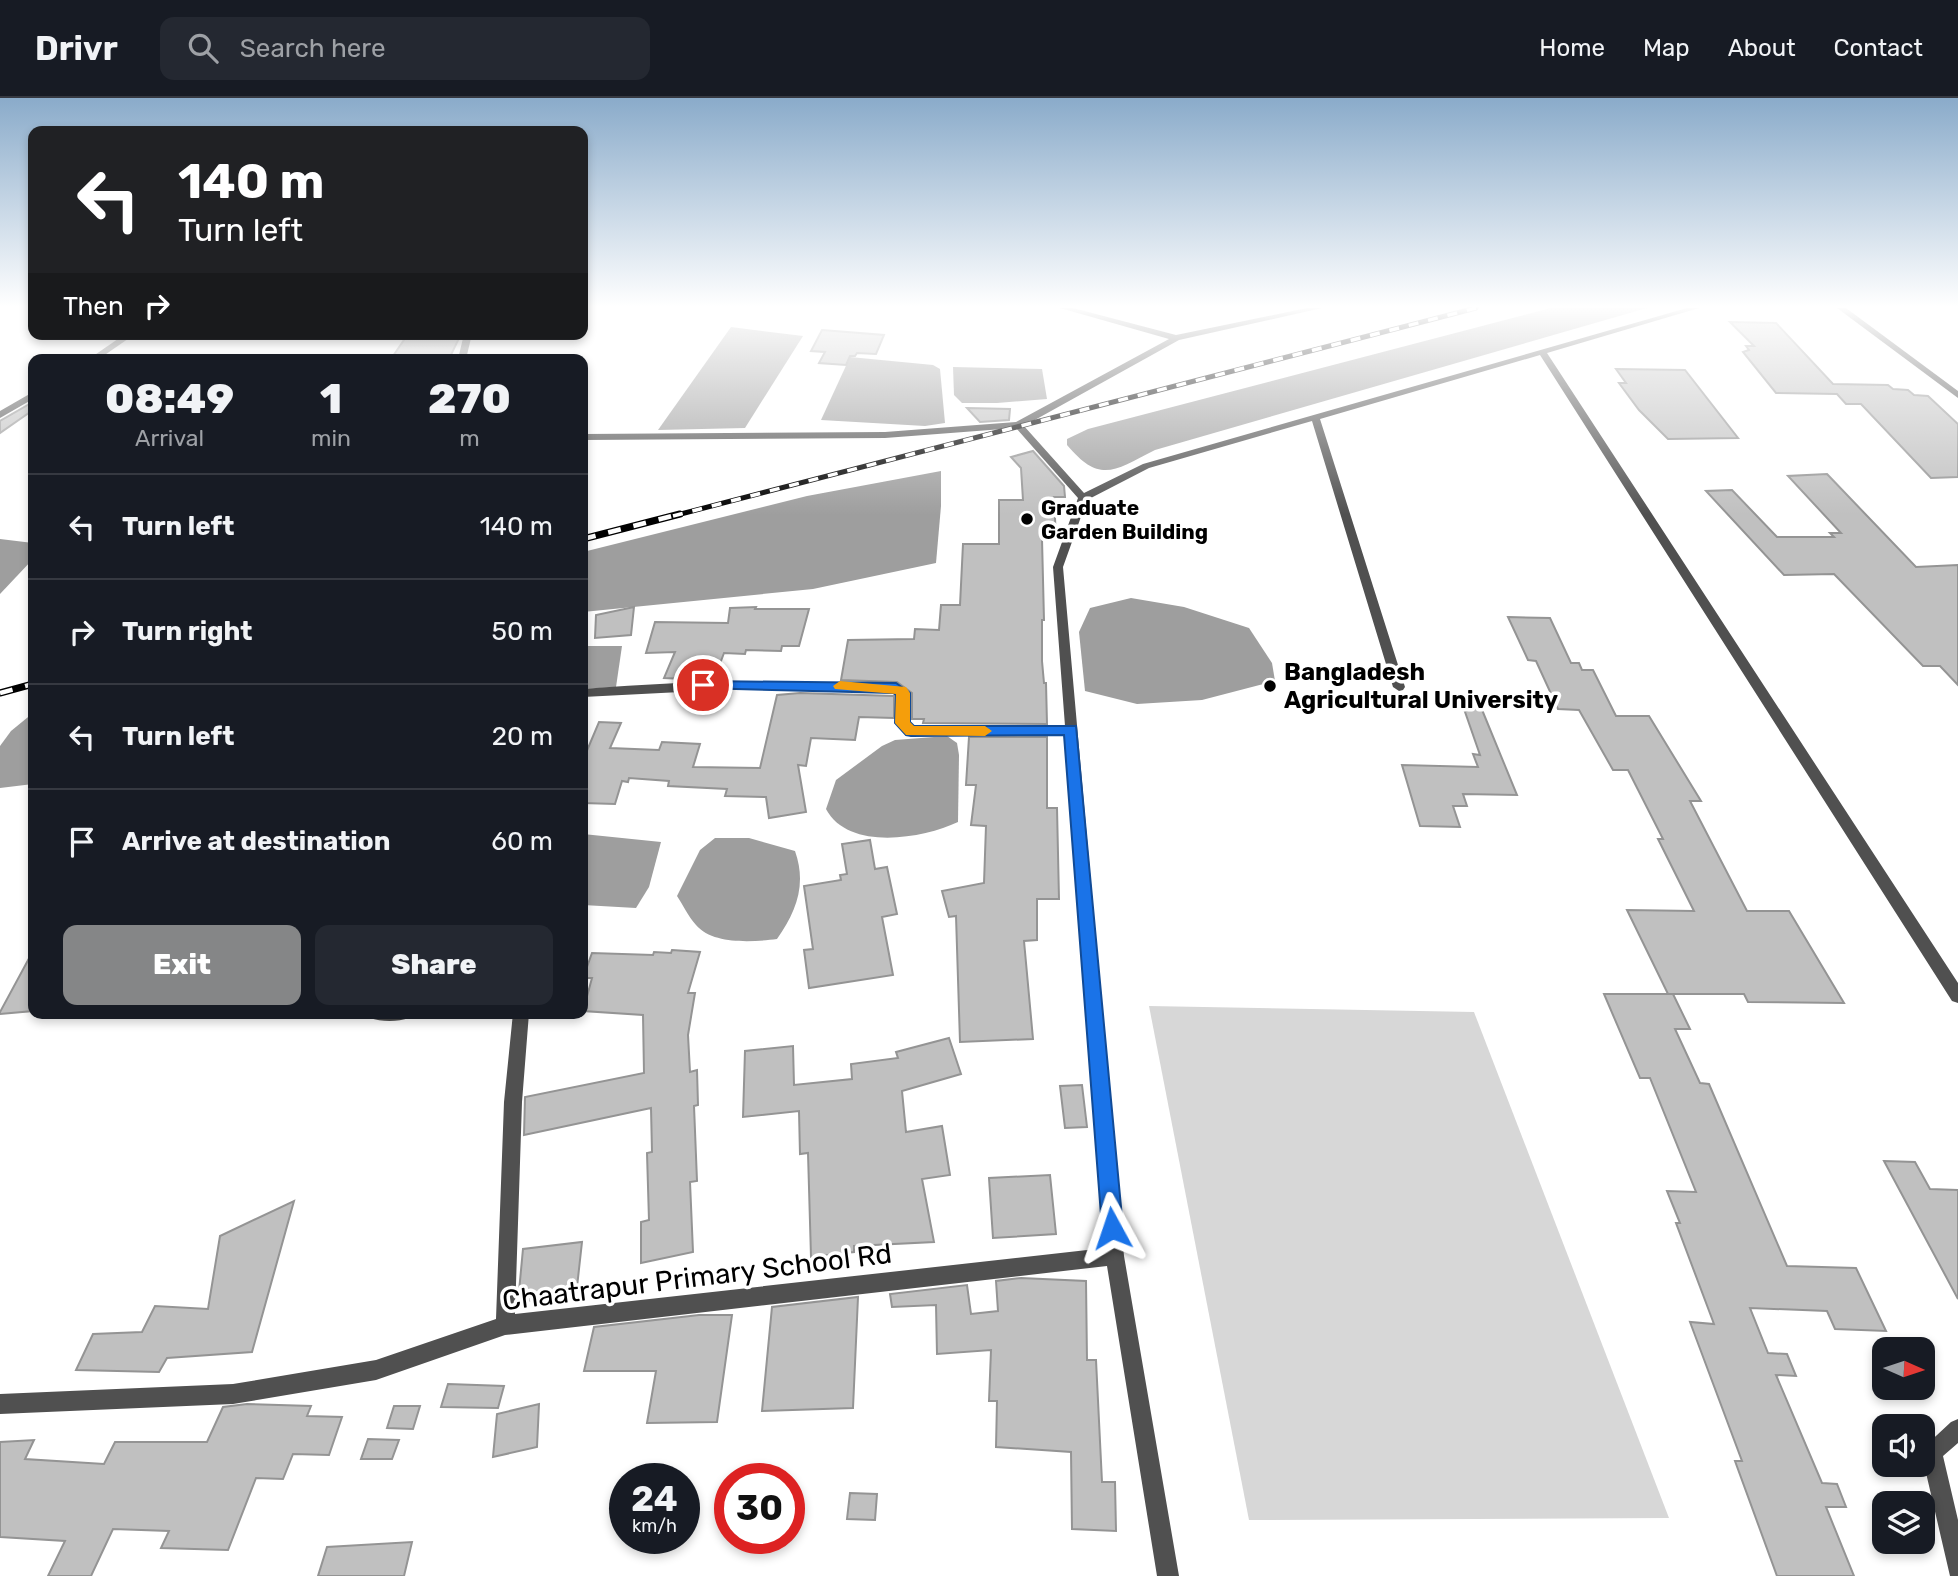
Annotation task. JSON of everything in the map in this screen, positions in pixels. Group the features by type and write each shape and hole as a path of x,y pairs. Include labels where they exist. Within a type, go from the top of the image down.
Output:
{"street":[{"path":"588,437 885,435 1018,425 1105,377"},
{"path":"1168,1576 1115,1256 1058,567 1083,498 1146,466 1458,377"},
{"path":"1558,377 1958,996"},
{"path":"1934,377 1958,395"},
{"path":"0,415 28,398"},
{"path":"1315,417 1399,687"},
{"path":"1018,425 1083,498"},
{"path":"588,693 656,686 714,685 896,688 903,693 903,723 911,731 1071,730"},
{"path":"505,1325 513,1102 520,1019"},
{"name":"Chaatrapur Primary School Rd","path":"0,1405 233,1394 376,1370 505,1325 1115,1256"},
{"path":"1958,1429 1932,1452 1958,1568"}],"shaded area":[{"path":"696,377 777,377 745,428 658,430"},
{"path":"841,377 941,377 945,423 925,426 821,420"},
{"path":"953,377 1043,377 1047,399 962,403 954,395"},
{"path":"1287,377 1408,377 1155,450 1129,464 1108,470 1089,465 1067,445 1067,439 1088,429"},
{"path":"941,471 936,563 813,589 588,612 588,551 807,496"},
{"path":"0,539 28,542 28,564 0,594"},
{"path":"1131,598 1184,607 1249,628 1272,663 1275,681 1202,700 1137,704 1085,691 1079,632 1090,608"},
{"path":"588,646 622,646 616,687 588,689"},
{"path":"28,717 28,785 0,788 0,746 11,731"},
{"path":"947,736 957,743 959,755 958,822 925,833 887,838 851,831 837,822 826,809 836,780 882,746 895,740"},
{"path":"588,835 661,842 649,887 636,908 588,905"},
{"path":"715,838 749,838 795,851 800,875 798,898 790,919 777,939 734,941 712,936 696,925 677,896 700,850"},
{"path":"1149,1006 1474,1012 1669,1518 1249,1520"}],"building":[{"path":"1622,377 1690,377 1738,438 1668,439 1639,410 1619,383 1626,383"},
{"path":"1763,377 1826,377 1833,384 1888,385 1893,389 1908,390 1914,395 1928,396 1958,424 1958,477 1931,478 1861,404 1846,404 1837,394 1776,393"},
{"path":"28,405 28,413 0,433 0,421"},
{"path":"967,408 1010,409 1009,420 980,422"},
{"path":"1033,451 1064,486 1065,497 1054,497 1056,539 1042,539 1042,661 1046,683 1047,724 923,723 924,719 912,719 912,693 897,682 841,680 848,640 914,639 915,629 939,630 941,605 960,605 963,544 999,544 999,500 1023,500 1021,468 1011,457"},
{"path":"1827,474 1916,567 1958,565 1958,685 1940,666 1923,666 1834,574 1784,575 1706,491 1732,490 1777,537 1834,537 1830,533 1841,533 1788,476"},
{"path":"634,607 631,635 595,638 596,615"},
{"path":"756,607 755,609 809,609 799,646 782,646 781,651 746,650 745,654 724,653 718,669 689,668 685,679 664,678 675,652 646,653 655,622 728,623 730,608"},
{"path":"1508,617 1550,618 1571,663 1579,663 1582,670 1593,670 1616,716 1649,716 1701,801 1690,801 1747,911 1789,911 1844,1003 1748,1002 1744,994 1668,994 1627,910 1694,911 1658,839 1663,839 1628,770 1613,770 1579,710 1558,709 1536,661 1528,660"},
{"path":"800,693 894,696 894,718 859,717 855,740 811,738 806,766 798,765 806,812 769,818 766,797 725,796 727,789 668,786 669,781 629,778 628,782 622,781 615,804 588,803 588,748 599,722 621,723 610,748 659,750 662,742 700,744 693,767 760,768 777,695"},
{"path":"1478,700 1517,795 1463,794 1467,806 1453,806 1460,827 1420,826 1402,765 1478,767 1473,754 1480,755 1463,706"},
{"path":"969,737 1047,737 1047,808 1057,808 1059,899 1037,899 1037,940 1024,941 1033,1039 960,1042 956,916 949,917 942,891 984,883 986,826 971,825 976,785 966,785"},
{"path":"870,840 875,869 887,867 897,914 882,917 893,975 809,988 804,950 813,949 804,886 841,880 840,875 847,874 842,844"},
{"path":"672,950 700,952 688,993 695,993 688,1035 690,1072 697,1070 698,1105 694,1106 697,1181 690,1182 693,1252 641,1263 641,1222 649,1220 647,1153 652,1152 651,1108 524,1135 525,1097 644,1073 643,1015 588,1011 588,993 592,978 588,978 588,964 592,953 671,953"},
{"path":"28,960 28,1011 0,1012"},
{"path":"1604,994 1673,994 1690,1029 1675,1029 1700,1083 1709,1084 1787,1266 1856,1268 1886,1331 1835,1329 1827,1311 1750,1308 1768,1353 1787,1354 1796,1376 1776,1375 1822,1483 1837,1484 1846,1507 1826,1507 1854,1576 1777,1576 1735,1461 1742,1461 1690,1322 1714,1324 1676,1223 1680,1223 1667,1191 1696,1192 1650,1078 1640,1078"},
{"path":"949,1038 961,1074 902,1091 906,1132 942,1126 950,1175 922,1179 934,1242 854,1246 854,1252 811,1257 808,1153 800,1154 799,1111 743,1117 745,1051 793,1046 794,1085 852,1079 851,1064 898,1058 896,1052"},
{"path":"1082,1085 1087,1127 1065,1128 1060,1086"},
{"path":"1884,1161 1915,1162 1930,1189 1958,1190 1958,1299"},
{"path":"1050,1175 1056,1234 993,1238 989,1178"},
{"path":"294,1201 252,1352 167,1358 159,1372 76,1370 93,1334 142,1332 155,1306 208,1309 220,1236"},
{"path":"582,1242 576,1296 518,1302 523,1249"},
{"path":"1021,1278 1086,1281 1087,1360 1096,1360 1102,1482 1115,1482 1116,1531 1072,1529 1071,1452 996,1447 997,1401 989,1401 991,1350 937,1354 936,1305 892,1307 890,1294 967,1285 971,1314 998,1311 996,1281"},
{"path":"858,1297 853,1408 762,1411 772,1307"},
{"path":"699,1315 732,1315 717,1422 647,1423 656,1371 584,1371 594,1327"},
{"path":"448,1384 504,1386 498,1408 441,1407"},
{"path":"247,1404 311,1406 307,1416 342,1417 329,1455 293,1454 283,1479 256,1478 228,1550 161,1548 169,1531 113,1529 91,1576 48,1576 65,1541 0,1537 0,1442 34,1440 25,1459 104,1464 115,1442 207,1442 223,1407"},
{"path":"539,1404 537,1447 493,1457 497,1414"},
{"path":"394,1406 420,1406 413,1429 387,1428"},
{"path":"368,1439 399,1440 392,1459 361,1459"},
{"path":"850,1493 877,1494 875,1520 847,1519"},
{"path":"412,1542 404,1576 318,1576 327,1547"}],"railway":[{"path":"673,516 1210,377"},
{"path":"588,538 680,514"},
{"path":"0,693 28,685"}],"slow traffic":[{"path":"840,686 901,690 903,723 905,728 911,731 985,731"}],"place":[{"name":"Graduate Garden Building","path":"1027,519"},
{"name":"Bangladesh Agricultural University","path":"1270,686"}],"route":[{"path":"703,685 896,688 903,693 903,723 905,728 911,731 1071,730 1112,1228"}]}
